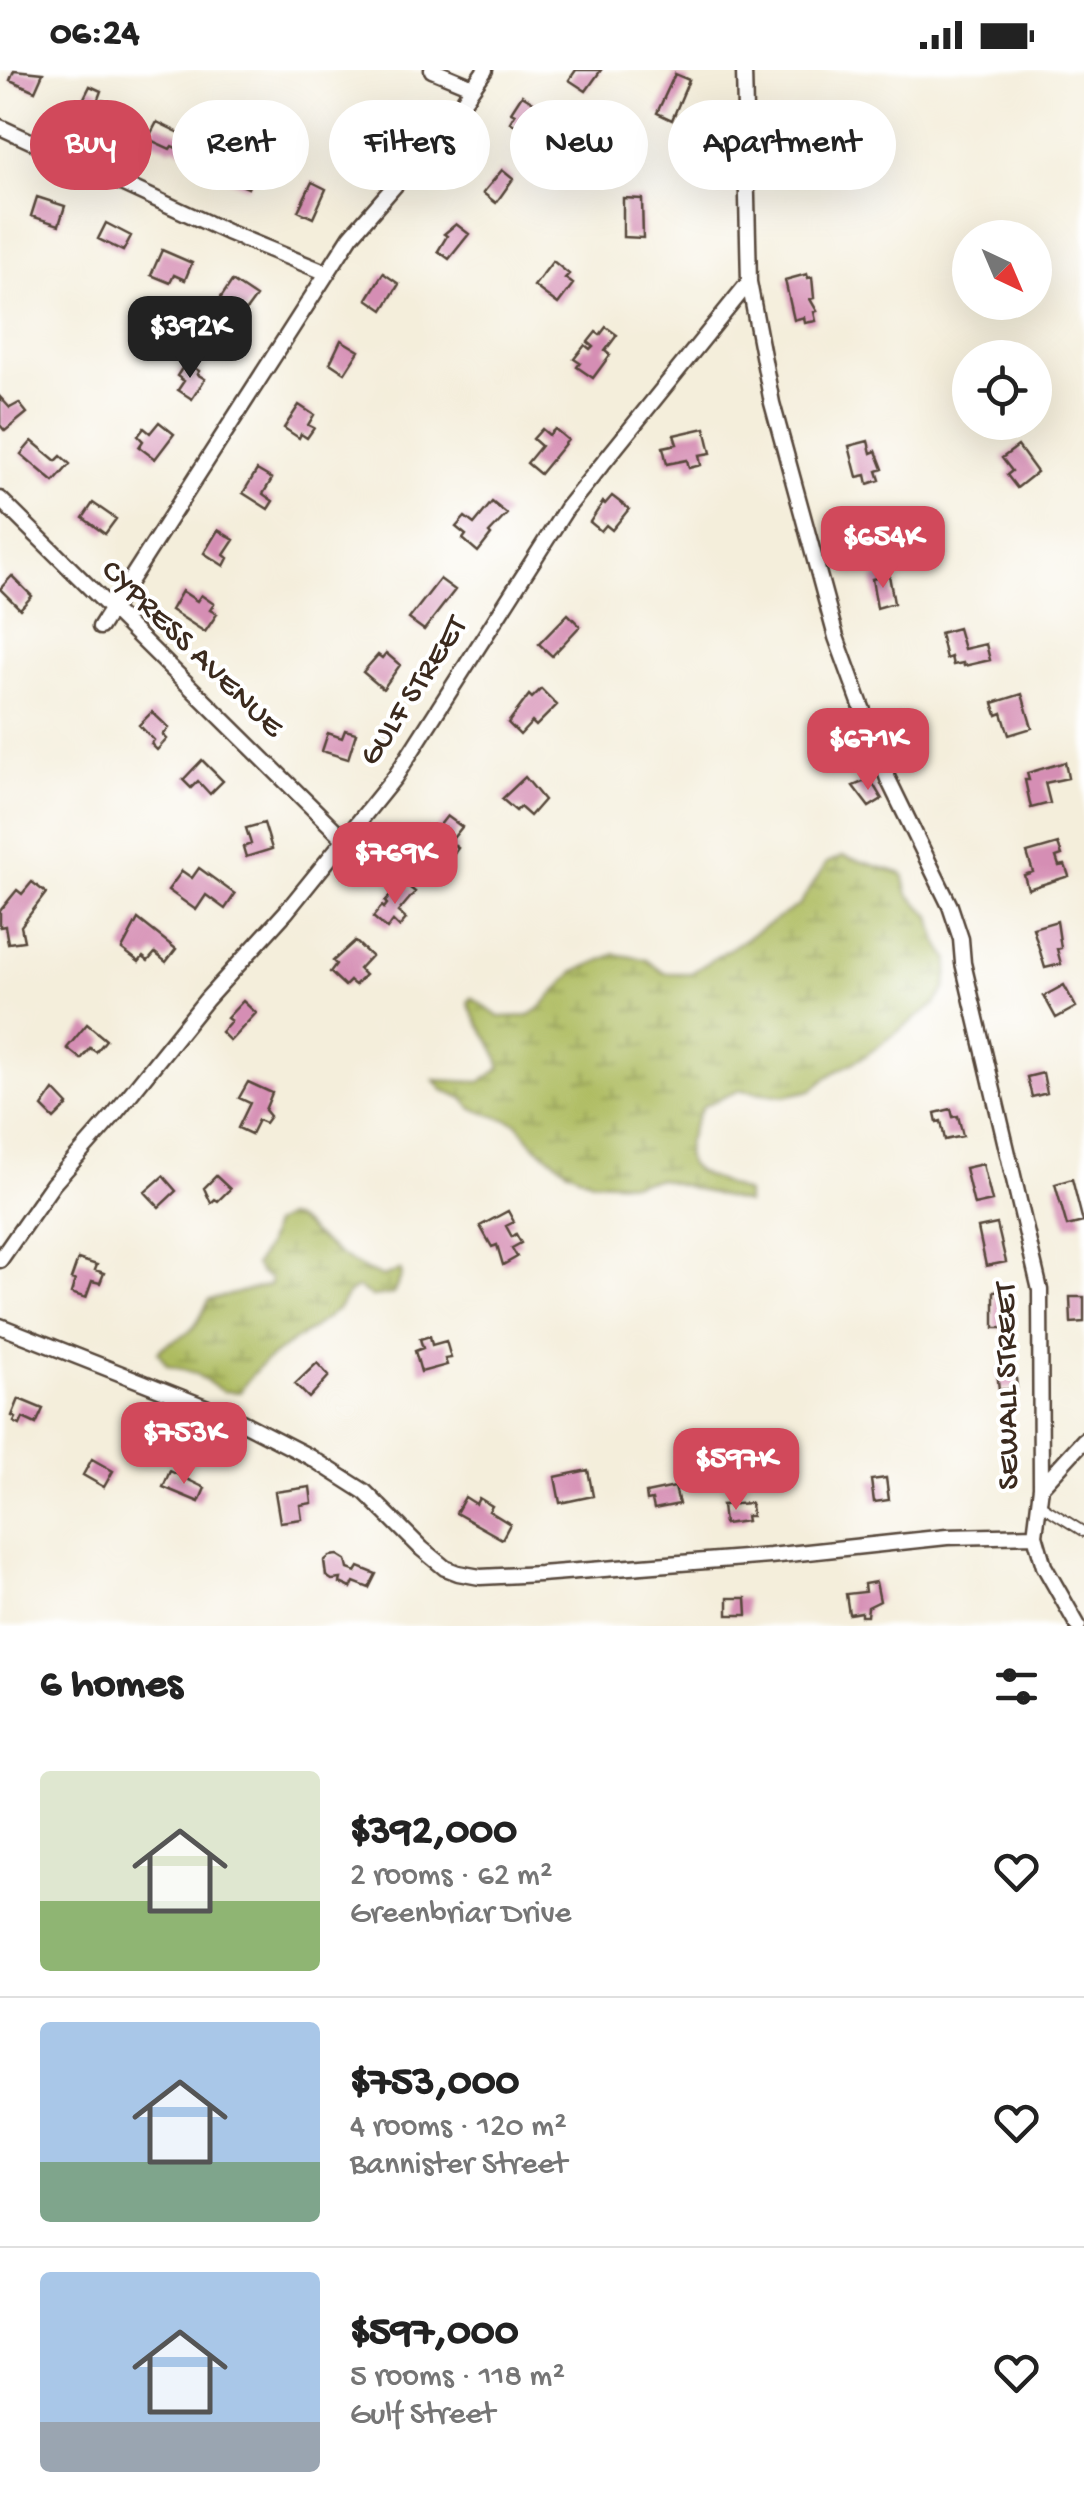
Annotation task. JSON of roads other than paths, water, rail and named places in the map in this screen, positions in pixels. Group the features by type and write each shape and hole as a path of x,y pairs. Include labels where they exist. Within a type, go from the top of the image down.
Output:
{"street":[{"path":"432,70 473,87"},
{"path":"100,628 351,236 444,130 485,70"},
{"name":"SEWALL STREET","path":"744,70 749,282 772,403 836,637 888,779 950,906 961,938 962,963 1040,1290 1041,1487 1035,1535 1044,1566 1078,1626"},
{"path":"0,127 327,274"},
{"name":"GULF STREET","path":"0,1260 53,1184 206,1000 286,912 395,777 566,509 749,282"},
{"name":"CYPRESS AVENUE","path":"0,499 344,839"},
{"path":"0,1326 205,1406 298,1450 365,1492 445,1568 480,1577 770,1556 947,1537 1035,1535"},
{"path":"1041,1487 1084,1440"}],"lane":[{"path":"1038,1503 1084,1532"}]}
